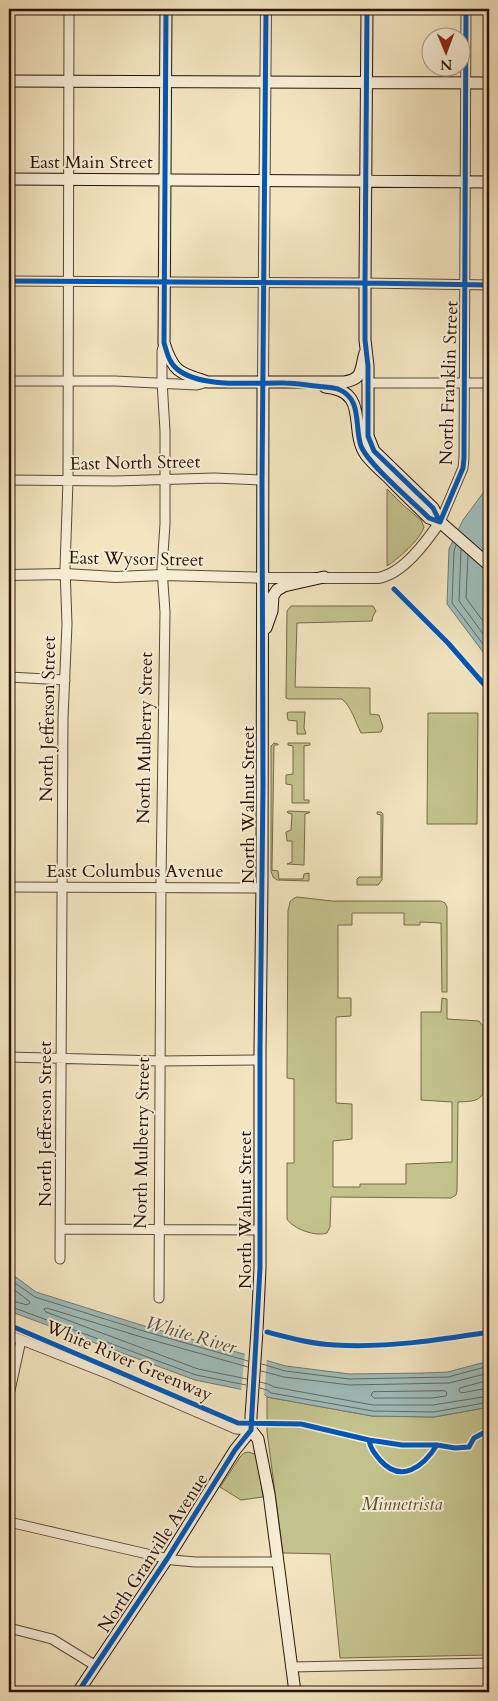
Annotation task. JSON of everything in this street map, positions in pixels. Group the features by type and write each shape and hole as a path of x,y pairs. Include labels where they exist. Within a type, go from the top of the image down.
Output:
{"main road":[{"name":"North Mulberry Street","path":"164,342 166,9"},
{"path":"367,9 365,282 365,353 368,366 367,428 370,443 381,458 434,508 440,522"},
{"path":"9,81 489,83"},
{"name":"East Main Street","path":"9,179 489,182"},
{"path":"164,342 170,361 176,369 188,376 208,382 302,383 351,381 360,374 365,353"},
{"name":"North Walnut Street","path":"263,382 260,1230 257,1331 251,1430 258,1439 269,1494 295,1692"},
{"path":"302,383 338,389 350,398 356,407 358,437 365,454 429,518 440,522 489,565"},
{"path":"262,640 277,590 284,586 324,577"},
{"name":"North Granville Avenue","path":"78,1692 168,1559 237,1447 251,1430"}],"street":[{"name":"North Jefferson Street","path":"60,1259 63,718 67,624 65,574 68,480 68,9"},
{"name":"North Walnut Street","path":"263,382 266,9"},
{"name":"North Franklin Street","path":"440,522 464,463 466,9"},
{"path":"9,281 365,282 465,286 489,285"},
{"name":"North Mulberry Street","path":"158,1298 165,621 162,351 164,342"},
{"path":"9,381 115,381 197,385 208,382"},
{"path":"367,383 489,383"},
{"name":"East North Street","path":"9,480 115,481 164,478 262,480"},
{"name":"East Wysor Street","path":"9,575 65,574 116,578 163,575 262,578 378,578 390,574 410,558 430,537 440,522"},
{"path":"9,677 65,680"},
{"name":"East Columbus Avenue","path":"9,887 262,888"},
{"path":"9,1058 161,1061 260,1060"},
{"path":"61,1229 260,1230"},
{"path":"9,1334 111,1375 236,1429 251,1430"},
{"path":"9,1395 21,1340"},
{"path":"9,1522 168,1559 195,1562 277,1562"},
{"path":"9,1628 52,1639 96,1666"},
{"path":"291,1667 489,1663"}],"green space":[{"path":"387,489 421,520 424,527 413,543 387,566"},
{"path":"291,606 373,606 376,611 372,621 297,623 295,687 370,688 370,714 379,715 383,727 381,732 361,733 351,711 342,699 286,698 287,611"},
{"path":"305,712 304,728 306,734 297,734 297,721 288,720 287,713"},
{"path":"428,713 478,713 477,824 427,824"},
{"path":"274,743 278,745 274,745 272,870 278,871 279,879 303,879 304,874 309,873 309,881 277,880 273,877 271,871 271,746"},
{"path":"288,743 310,743 310,745 304,746 304,800 309,800 309,803 292,803 292,785 286,784 286,775 293,774 293,746 288,745"},
{"path":"287,812 310,812 305,814 304,865 287,864 292,862 292,841 287,841 286,832 291,830 292,814"},
{"path":"377,812 383,814 382,880 378,885 357,885 359,877 381,877 381,815 377,814"},
{"path":"297,897 332,901 441,901 445,903 447,907 447,992 442,992 441,923 420,922 420,925 404,925 404,913 352,913 352,925 338,925 338,998 351,998 351,1016 336,1017 336,1103 352,1104 352,1139 333,1141 333,1187 360,1187 360,1184 406,1184 406,1164 452,1162 452,1102 421,1100 421,1012 441,1012 442,998 447,999 447,1019 479,1021 483,1026 483,1094 475,1100 458,1102 457,1191 456,1195 451,1198 331,1197 330,1227 327,1233 322,1234 299,1229 287,1219 287,1163 294,1163 294,1079 287,1078 288,910 291,901"},
{"name":"Minnetrista","path":"267,1397 372,1416 434,1417 489,1407 489,1655 340,1658 330,1554 283,1553 267,1432"},
{"path":"248,1452 255,1454 257,1457 263,1497 241,1500 220,1487 240,1457"}],"water":[{"path":"489,485 489,660 447,604 449,549 463,520"},
{"path":"9,1272 36,1292 141,1325 286,1366 350,1374 423,1373 448,1372 489,1361 489,1407 434,1417 372,1416 267,1397 264,1394 195,1380 9,1311"}],"pier":[{"path":"245,1352 267,1358 264,1397 241,1392"}],"cycle path":[{"path":"166,9 164,343 170,361 174,367 187,375 214,382 285,383 335,388 346,393 354,406 359,438 365,454 429,518 440,522"},
{"path":"78,1692 167,1559 235,1450 251,1430 260,1268 263,786 262,483 266,9"},
{"path":"367,9 365,340 368,366 368,436 374,451 433,508 440,522"},
{"path":"440,522 463,468 464,458 466,9"},
{"path":"9,281 489,285"},
{"path":"394,589 448,643 489,690"},
{"name":"White River Greenway","path":"9,1325 238,1423 301,1424 369,1440 402,1445 437,1445 455,1448 469,1447 474,1438 489,1430"},
{"path":"267,1332 318,1343 354,1346 413,1343 489,1332"},
{"path":"369,1440 380,1460 388,1467 404,1472 418,1466 437,1445"}],"water label":[{"name":"White River","path":"191,1335"}]}
